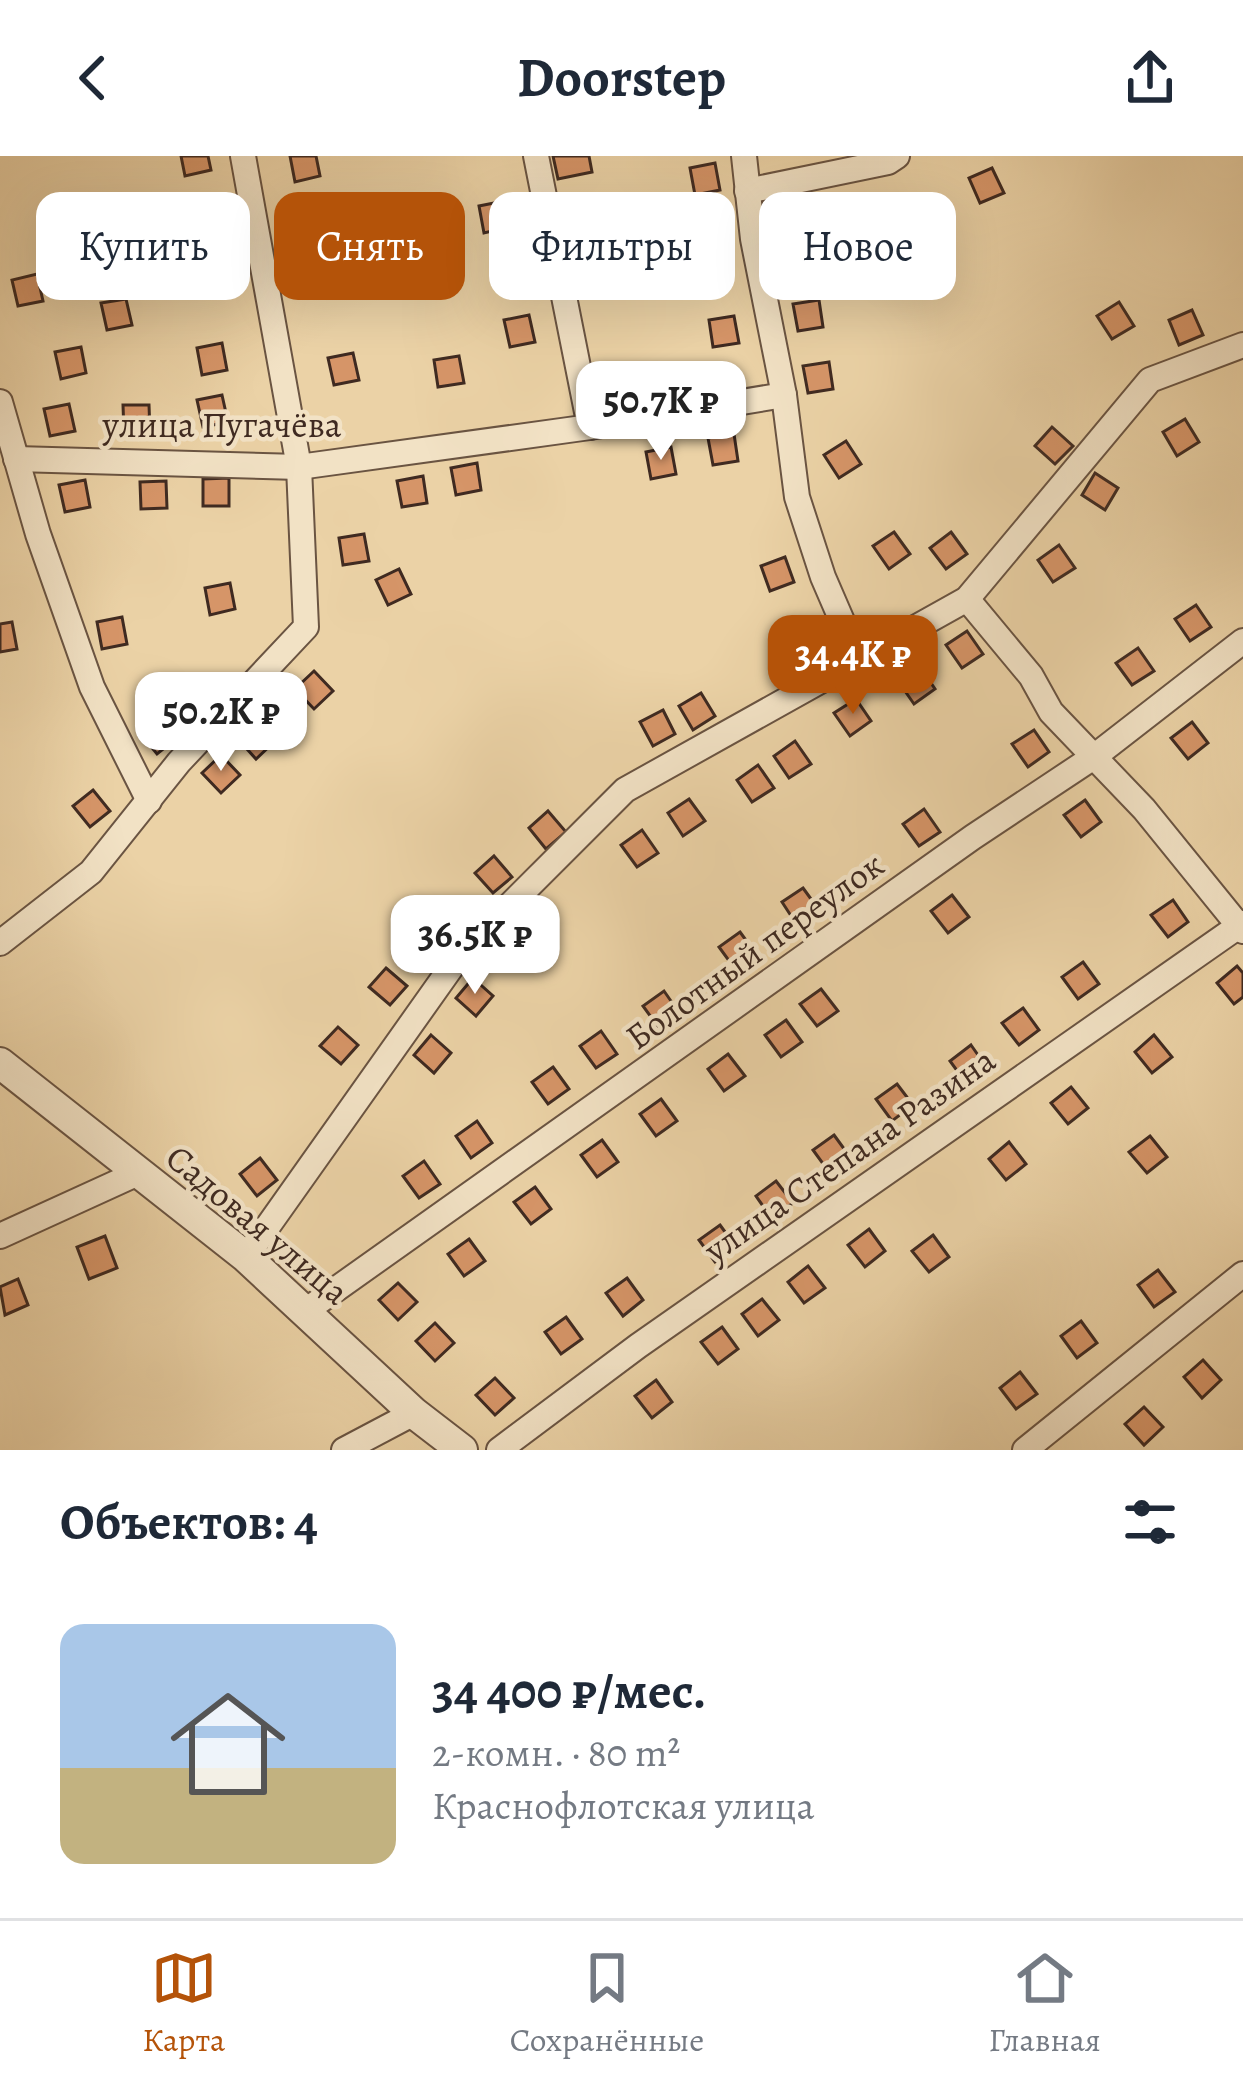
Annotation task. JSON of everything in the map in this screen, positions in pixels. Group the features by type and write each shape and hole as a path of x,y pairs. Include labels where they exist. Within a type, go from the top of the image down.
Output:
{"street":[{"path":"0,943 92,872 179,762 306,626 299,467 243,156"},
{"path":"536,156 590,427"},
{"path":"744,156 753,239 784,395 797,497 823,577 858,658"},
{"path":"747,190 888,162 897,156"},
{"path":"247,1257 460,956 625,790 967,599 1150,380 1243,345"},
{"name":"улица Пугачёва","path":"16,459 299,467 784,395"},
{"path":"0,402 38,534 92,687 148,801"},
{"path":"967,599 1031,676 1051,712 1095,756 1242,927"},
{"name":"Болотный переулок","path":"304,1312 973,837 1095,756 1243,641"},
{"name":"улица Степана Разина","path":"500,1450 657,1333 1242,927"},
{"name":"Садовая улица","path":"0,1063 247,1257 447,1445"},
{"path":"0,1236 138,1173"},
{"path":"1025,1450 1243,1274"},
{"path":"344,1450 414,1413"}],"building":[{"path":"181,156 208,156 211,170 185,176"},
{"path":"290,156 316,156 320,176 295,182"},
{"path":"553,156 589,156 592,172 558,179"},
{"path":"715,163 720,190 694,192 690,168"},
{"path":"992,168 1004,193 980,203 969,178"},
{"path":"489,204 489,232 484,233 479,206"},
{"path":"36,274 36,300 43,301 18,306 12,280"},
{"path":"126,300 132,325 107,330 101,303"},
{"path":"819,300 823,327 798,331 793,304"},
{"path":"1119,302 1134,326 1112,339 1097,316"},
{"path":"1192,310 1203,335 1179,345 1169,320"},
{"path":"529,315 535,342 510,347 504,320"},
{"path":"734,316 739,343 713,347 709,320"},
{"path":"222,343 227,370 202,375 197,348"},
{"path":"81,347 86,373 61,379 55,352"},
{"path":"353,353 359,380 334,385 328,358"},
{"path":"459,356 464,383 438,387 434,360"},
{"path":"829,362 833,389 808,393 803,366"},
{"path":"222,395 228,422 203,427 197,400"},
{"path":"69,404 75,431 50,436 44,409"},
{"path":"123,405 149,405 150,432 124,433"},
{"path":"1185,419 1199,442 1177,456 1163,432"},
{"path":"1052,427 1073,446 1055,464 1035,446"},
{"path":"734,434 738,461 713,465 708,438"},
{"path":"846,441 861,464 839,478 824,455"},
{"path":"671,447 676,474 651,479 646,452"},
{"path":"477,463 481,490 456,495 451,468"},
{"path":"1095,473 1118,488 1105,510 1082,495"},
{"path":"423,476 427,503 402,507 397,481"},
{"path":"229,478 229,506 203,506 203,479"},
{"path":"85,480 90,507 65,512 59,485"},
{"path":"166,481 167,508 141,509 140,482"},
{"path":"894,532 910,554 889,569 873,546"},
{"path":"951,532 967,554 946,569 930,548"},
{"path":"364,534 369,561 343,565 339,538"},
{"path":"1059,545 1075,568 1053,582 1038,560"},
{"path":"785,557 794,582 770,591 761,566"},
{"path":"399,569 411,594 388,605 376,580"},
{"path":"230,583 235,609 210,615 205,588"},
{"path":"1196,605 1211,627 1190,641 1175,619"},
{"path":"122,617 127,644 102,649 97,622"},
{"path":"12,622 17,649 0,652 0,624"},
{"path":"967,631 983,654 962,668 946,645"},
{"path":"796,633 812,655 790,670 775,647"},
{"path":"1138,648 1154,671 1132,685 1116,663"},
{"path":"920,667 935,689 914,704 898,681"},
{"path":"314,671 333,691 314,709 295,689"},
{"path":"701,693 715,716 693,730 679,706"},
{"path":"856,699 871,721 850,736 834,713"},
{"path":"663,710 675,734 653,746 640,722"},
{"path":"160,716 177,738 157,754 140,733"},
{"path":"256,721 275,741 256,759 238,739"},
{"path":"1192,722 1208,743 1188,759 1171,738"},
{"path":"1034,730 1049,752 1028,767 1012,744"},
{"path":"795,741 811,764 789,778 774,756"},
{"path":"221,755 240,775 221,793 202,773"},
{"path":"758,765 774,788 752,802 737,780"},
{"path":"93,790 110,811 90,827 73,806"},
{"path":"689,799 705,821 683,836 668,813"},
{"path":"1085,800 1101,822 1081,837 1064,815"},
{"path":"924,809 940,832 919,846 903,824"},
{"path":"548,811 566,832 546,849 529,828"},
{"path":"642,830 658,853 637,867 621,845"},
{"path":"494,856 512,877 493,893 475,873"},
{"path":"803,888 819,910 797,925 782,902"},
{"path":"952,895 969,917 948,933 931,911"},
{"path":"1173,900 1188,922 1168,937 1151,915"},
{"path":"740,932 756,954 735,969 719,947"},
{"path":"1083,962 1099,984 1078,999 1062,977"},
{"path":"1237,966 1243,973 1243,997 1234,1004 1217,983"},
{"path":"386,968 407,986 390,1005 369,987"},
{"path":"473,978 493,996 476,1016 456,998"},
{"path":"821,989 838,1011 817,1026 800,1004"},
{"path":"664,991 680,1014 659,1028 643,1006"},
{"path":"1023,1008 1039,1030 1019,1045 1002,1023"},
{"path":"786,1020 802,1042 781,1057 765,1035"},
{"path":"338,1027 358,1045 341,1064 320,1046"},
{"path":"601,1031 617,1054 596,1068 580,1046"},
{"path":"431,1035 451,1053 434,1073 414,1055"},
{"path":"1154,1035 1172,1057 1152,1073 1135,1052"},
{"path":"971,1045 987,1068 966,1083 950,1061"},
{"path":"728,1054 745,1076 724,1091 708,1069"},
{"path":"553,1067 569,1089 548,1104 532,1082"},
{"path":"897,1084 913,1105 892,1121 876,1099"},
{"path":"1071,1087 1088,1108 1068,1124 1051,1103"},
{"path":"661,1099 677,1121 656,1136 640,1114"},
{"path":"477,1121 492,1143 471,1158 456,1136"},
{"path":"834,1135 850,1157 829,1172 813,1150"},
{"path":"1150,1136 1167,1157 1147,1173 1129,1152"},
{"path":"602,1140 618,1162 597,1177 581,1155"},
{"path":"1009,1142 1026,1164 1006,1180 989,1159"},
{"path":"260,1158 277,1180 257,1196 240,1174"},
{"path":"424,1161 440,1184 419,1198 403,1176"},
{"path":"776,1181 793,1203 772,1219 756,1196"},
{"path":"535,1187 551,1209 531,1224 514,1202"},
{"path":"720,1225 736,1247 715,1262 699,1240"},
{"path":"869,1229 885,1251 865,1267 848,1245"},
{"path":"933,1235 949,1257 929,1272 912,1251"},
{"path":"105,1236 117,1268 89,1279 77,1247"},
{"path":"469,1239 485,1261 464,1276 448,1254"},
{"path":"808,1266 825,1288 804,1303 788,1282"},
{"path":"1158,1270 1175,1292 1154,1307 1138,1285"},
{"path":"627,1278 643,1300 623,1316 606,1293"},
{"path":"18,1279 28,1305 5,1315 0,1287"},
{"path":"398,1283 417,1302 398,1320 379,1300"},
{"path":"762,1299 779,1320 758,1336 742,1314"},
{"path":"566,1317 582,1339 561,1354 545,1332"},
{"path":"1081,1321 1097,1343 1077,1358 1061,1336"},
{"path":"435,1323 454,1343 435,1361 416,1341"},
{"path":"722,1327 738,1349 718,1364 701,1342"},
{"path":"1203,1360 1221,1380 1202,1398 1184,1377"},
{"path":"1020,1372 1037,1394 1016,1409 1000,1388"},
{"path":"495,1378 514,1398 495,1415 476,1395"},
{"path":"656,1380 672,1402 652,1418 635,1396"},
{"path":"1144,1407 1163,1427 1144,1445 1125,1424"}]}
